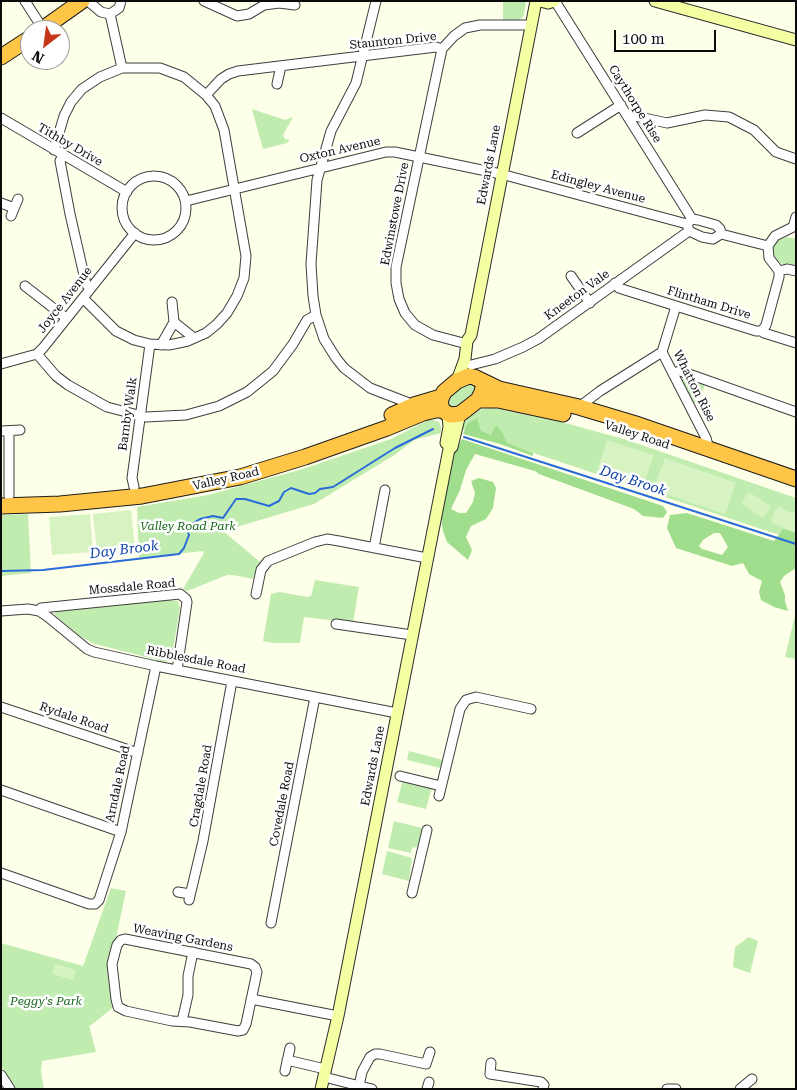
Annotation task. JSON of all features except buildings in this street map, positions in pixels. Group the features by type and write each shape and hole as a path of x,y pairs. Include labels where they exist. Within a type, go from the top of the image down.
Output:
{"highway":[{"path":"55,20 81,2"},
{"path":"1,57 20,45"},
{"path":"477,375 482,392 478,400 448,409 444,392 457,381 477,375"},
{"name":"Valley Road","path":"477,375 510,392 579,407 638,425 796,488"},
{"name":"Valley Road","path":"478,400 498,400 584,419 796,479"},
{"name":"Valley Road","path":"5,501 134,487 197,476 260,461 340,435 414,405 448,409"},
{"name":"Valley Road","path":"5,501 60,504 142,496 240,477 270,469 387,428 423,413 448,409"}],"street":[{"path":"25,1 37,20"},
{"path":"81,2 101,12 110,14 119,8 121,1"},
{"path":"204,1 237,16 244,15 264,5 295,5"},
{"path":"376,1 356,83 331,131 317,180 311,264 316,315 324,339 336,358 344,368 370,388 414,405"},
{"name":"Edwards Lane","path":"457,381 469,340 536,1"},
{"path":"540,1 548,3 554,1"},
{"name":"Caythorpe Rise","path":"554,1 630,119 690,225"},
{"path":"655,1 796,40"},
{"path":"110,14 122,68"},
{"name":"Staunton Drive","path":"206,95 221,79 238,71 436,47 442,49 454,36 465,28 480,24 530,25"},
{"name":"Edwinstowe Drive","path":"442,49 396,267 396,283 399,299 405,313 415,325 426,333 442,338 469,340"},
{"path":"278,84 281,66"},
{"path":"54,150 64,116 71,102 82,89 94,81 122,68 160,68 184,77 206,95 215,106 221,118 235,188 245,248 244,278 237,296 227,313 206,333 178,344 161,345 134,340 116,331 105,322 83,298"},
{"path":"577,133 621,105"},
{"path":"630,119 635,116 667,123 705,115 729,117 754,130 776,152 796,160"},
{"name":"Tithby Drive","path":"1,118 127,192"},
{"name":"Oxton Avenue","path":"186,201 386,152 419,156 501,174"},
{"path":"63,155 60,161 70,214 86,284 90,288"},
{"name":"Edingley Avenue","path":"501,174 690,225 716,225 720,229 721,234"},
{"path":"150,176 168,179 176,184 186,201 182,224 170,236 152,240 143,238 130,228 123,214 124,199 127,192 141,179 150,176"},
{"path":"1,203 13,212 18,199"},
{"path":"762,331 766,326 779,277 778,271 768,258 768,246 775,236 793,233 796,217"},
{"name":"Edingley Avenue","path":"690,225 702,237 713,239 721,234 768,246"},
{"name":"Kneeton Vale","path":"477,375 495,359 538,339 590,303 690,225"},
{"name":"Joyce Avenue","path":"38,354 135,233"},
{"path":"778,271 787,269 796,271"},
{"path":"571,276 590,303"},
{"name":"Flintham Drive","path":"615,284 625,290 796,343"},
{"path":"26,286 66,318"},
{"path":"161,345 174,322 172,302"},
{"name":"Whatton Rise","path":"676,306 662,352 706,438 708,454"},
{"path":"1,364 38,354 56,376 84,395 107,407 146,417 186,415 219,406 247,392 273,370 293,344 307,320 316,315"},
{"path":"174,322 194,338"},
{"name":"Edwards Lane","path":"469,340 472,342 470,357 477,375"},
{"name":"Barnby Walk","path":"134,487 132,478 150,344"},
{"path":"579,407 600,391 662,352"},
{"path":"673,373 680,371 796,412"},
{"name":"Edwards Lane","path":"323,1078 338,1016 449,448 452,447 448,409"},
{"path":"5,501 5,431 20,430"},
{"path":"374,548 387,495"},
{"path":"260,589 261,570 268,561 315,542 327,540 428,558"},
{"name":"Mossdale Road","path":"39,612 41,608 180,594 187,602 177,670"},
{"name":"Ribblesdale Road","path":"1,610 28,609 39,612 48,617 87,649 156,666 397,713"},
{"path":"336,624 412,635"},
{"name":"Arndale Road","path":"1,873 90,904 95,904 99,900 121,832 156,666"},
{"name":"Cragdale Road","path":"178,892 189,897 203,841 232,681"},
{"name":"Covedale Road","path":"263,914 272,920 315,697"},
{"path":"438,796 460,709 466,700 476,697 531,709"},
{"name":"Rydale Road","path":"1,707 138,754"},
{"path":"400,776 441,786"},
{"path":"1,790 121,832"},
{"path":"412,893 417,854 427,830"},
{"name":"Weaving Gardens","path":"125,939 193,952 251,964 256,967 257,972 246,1024 243,1030 238,1031 172,1021 130,1012 118,1007 112,964 117,945 121,940 125,939"},
{"path":"182,1022 188,995 188,976 193,952"},
{"path":"251,999 338,1016"},
{"path":"285,1071 290,1048"},
{"path":"359,1086 362,1072 370,1057 375,1054 426,1064 430,1052"},
{"path":"287,1060 323,1078 372,1089"},
{"path":"492,1063 490,1074 541,1082 544,1086 543,1089"},
{"path":"1,1075 10,1089"},
{"path":"740,1089 752,1079"},
{"path":"668,1089 676,1089"}],"green space":[{"path":"503,1 526,1 524,15 521,19 518,21 503,21"},
{"path":"252,109 285,120 293,117 283,135 285,139 290,140 287,143 263,149"},
{"path":"787,237 796,239 796,264 793,266 780,263 773,255 773,247 777,241"},
{"path":"684,377 705,384 700,399 692,404 681,380"},
{"path":"465,382 474,382 478,390 456,410 446,407 447,395"},
{"path":"494,408 569,424 627,440 796,498 796,541 786,536 462,429 464,423 472,414 482,409"},
{"path":"477,418 481,431 491,435 496,425 507,443 533,453 533,456 500,444 463,434 468,423"},
{"name":"Valley Road Park","path":"428,420 439,422 441,433 414,440 396,454 314,504 223,531 260,562 253,579 227,575 187,591 183,589 204,553 203,551 139,558 137,507 208,495 303,469 391,439"},
{"path":"462,439 663,506 667,512 663,518 643,516 634,509 535,471 475,454 466,470 460,490 451,509 459,513 466,513 473,502 475,493 471,481 479,478 493,482 496,488 493,508 486,519 471,526 466,537 472,550 468,560 447,542 441,517 452,457"},
{"path":"607,440 654,455 642,489 596,474"},
{"path":"665,458 736,483 725,514 653,490"},
{"path":"749,492 771,507 763,518 741,503"},
{"path":"780,506 787,511 796,513 796,533 771,522 775,510"},
{"path":"131,510 135,549 97,553 93,514"},
{"path":"687,513 774,541 783,529 796,533 796,568 784,576 780,582 788,611 774,607 761,600 759,592 762,581 749,574 743,563 732,566 676,548 667,528 670,515","holes":["714,533 720,533 728,547 722,555 702,549 699,546 703,540"]},
{"path":"28,514 31,573 1,576 1,515"},
{"path":"90,514 93,552 52,555 49,517"},
{"path":"315,580 359,587 353,623 304,617 300,643 263,641 271,594 280,592 307,597 311,596"},
{"path":"170,600 178,601 180,608 172,656 170,660 165,662 92,643 80,636 55,615 54,611"},
{"path":"796,611 796,659 785,657"},
{"path":"409,751 443,760 440,768 407,760"},
{"path":"403,780 432,787 426,809 397,802"},
{"path":"394,821 422,828 417,847 412,848 411,853 388,848"},
{"path":"387,851 412,858 409,881 382,874"},
{"name":"Peggy's Park","path":"111,888 126,891 109,971 115,1006 89,1025 96,1052 42,1061 41,1071 44,1089 16,1089 1,1066 1,943 83,966"},
{"path":"749,937 758,941 750,973 733,967 735,947"},
{"path":"55,964 76,970 73,980 52,974"}],"waterway":[{"name":"Day Brook","path":"1,571 43,570 179,554 184,548 189,535 187,530 190,525 200,519 213,516 223,518 236,499 245,499 269,506 279,501 284,492 291,488 309,494 315,493 320,489 333,487 395,448 433,429"},
{"name":"Day Brook","path":"464,437 796,544"}]}
